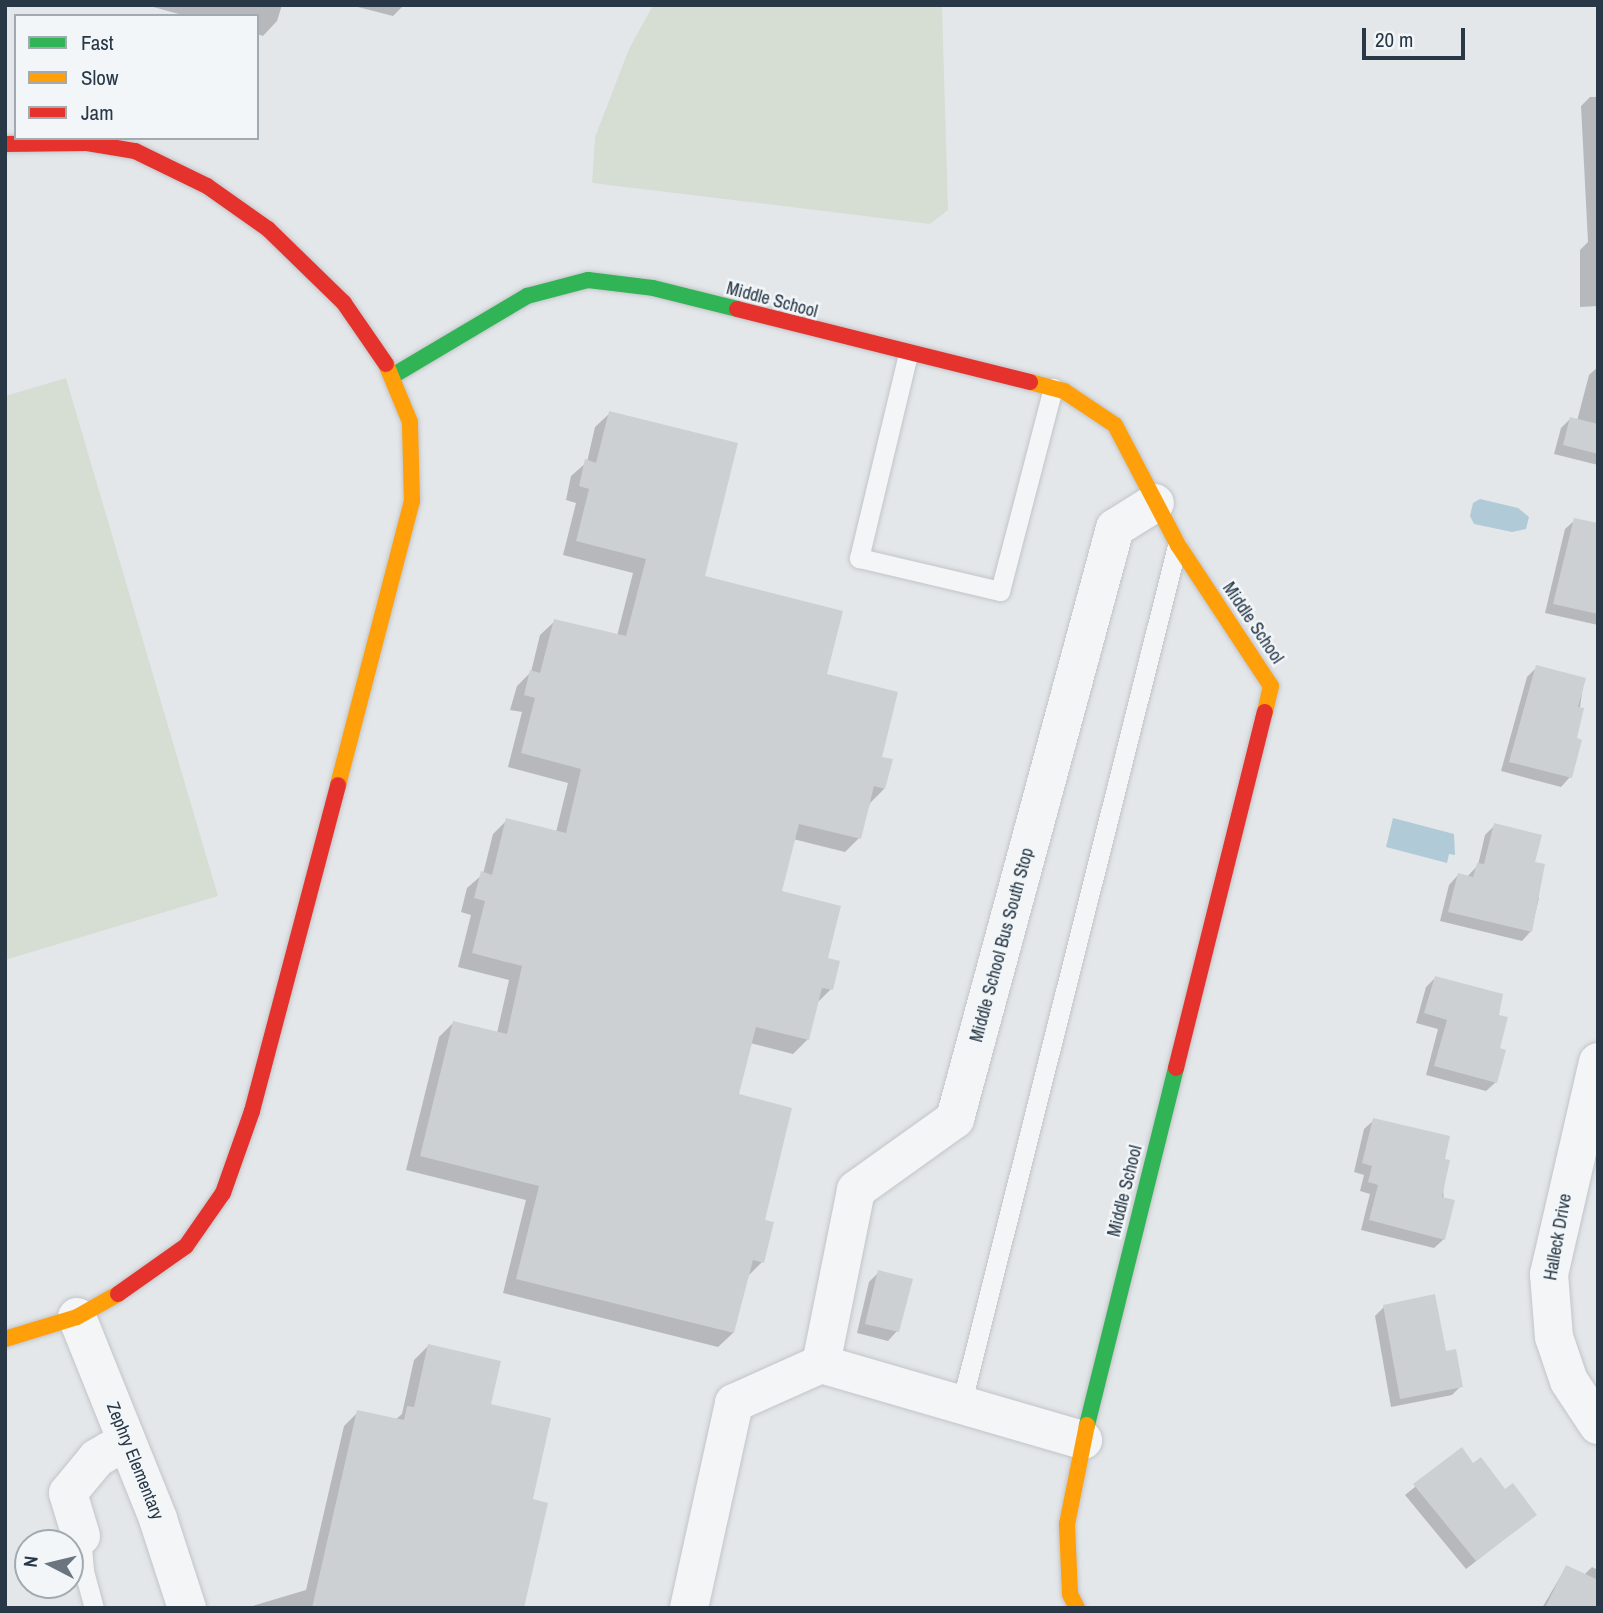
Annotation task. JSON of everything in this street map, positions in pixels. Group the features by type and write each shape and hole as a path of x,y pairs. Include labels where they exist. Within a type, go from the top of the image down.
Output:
{"street":[{"path":"5,144 87,143 135,151 206,186 268,229 344,303 394,375 410,422 412,501 252,1111 223,1193 186,1246 131,1287 77,1317 5,1339"},
{"name":"Middle School","path":"394,375 527,296 588,280 653,288 908,354 1053,388 1115,425 1178,545 1271,686 1083,1440 1067,1524 1070,1594 1077,1608"},
{"name":"Middle School Bus South Stop","path":"821,1364 856,1190 956,1119 1115,528 1155,503"},
{"name":"Halleck Drive","path":"1592,1417 1569,1381 1554,1337 1549,1275 1598,1062"},
{"name":"Zephry Elementary","path":"77,1317 127,1441 187,1608"},
{"path":"689,1608 734,1403 821,1364 1083,1440"},
{"path":"79,1529 68,1493 97,1458 127,1441"}],"lane":[{"path":"908,354 859,558 1000,591 1053,388"},
{"path":"961,1405 1178,545"},
{"path":"84,1571 94,1608"}],"shaded area":[{"path":"653,5 942,5 948,210 930,224 592,183 595,137 629,49"},
{"path":"66,378 218,896 5,960 5,396"}],"water":[{"path":"1480,499 1518,508 1529,517 1526,529 1512,532 1474,524 1470,516 1473,503"},
{"path":"1393,818 1454,834 1455,855 1449,854 1447,863 1386,847"}],"building":[{"path":"609,411 738,443 705,576 843,611 827,674 898,692 882,757 893,759 885,789 874,786 861,839 799,824 782,891 841,906 828,958 840,961 833,990 822,988 809,1040 756,1027 739,1094 792,1108 765,1220 774,1222 764,1263 753,1260 734,1333 516,1279 539,1186 420,1156 453,1021 507,1034 522,966 472,953 485,901 474,898 481,871 492,875 506,818 566,833 581,769 521,753 535,698 524,695 530,670 540,673 554,619 626,636 646,559 576,541 589,489 579,486 585,459 596,463"},
{"path":"1570,417 1598,424 1598,454 1563,445"},
{"path":"1574,518 1598,523 1598,614 1553,604"},
{"path":"1536,665 1586,678 1578,707 1584,708 1577,738 1582,740 1572,778 1509,762"},
{"path":"1494,823 1542,835 1535,862 1545,864 1532,932 1448,912 1458,873 1473,877 1477,863 1484,864"},
{"path":"1435,976 1503,994 1499,1015 1508,1017 1500,1048 1506,1050 1497,1083 1434,1066 1447,1020 1424,1013"},
{"path":"1373,1118 1450,1136 1445,1159 1450,1160 1442,1197 1455,1200 1445,1240 1369,1220 1378,1185 1368,1182 1372,1166 1362,1163"},
{"path":"878,1270 913,1279 899,1332 865,1324"},
{"path":"1435,1294 1446,1351 1456,1349 1463,1387 1400,1399 1383,1305"},
{"path":"428,1344 501,1361 491,1404 551,1418 533,1499 548,1503 524,1608 312,1608 357,1410 404,1420 407,1406 414,1407"},
{"path":"1462,1447 1473,1463 1481,1457 1505,1489 1513,1483 1537,1515 1476,1561 1413,1484"},
{"path":"1566,1565 1598,1580 1598,1608 1545,1608"}],"traffic: fast":[{"path":"394,375 527,296 588,280 653,288 737,309"},
{"path":"1087,1425 1176,1068"}],"traffic: slow":[{"path":"338,785 412,501 410,422 386,364"},
{"path":"1030,382 1064,391 1115,425 1178,545 1271,686 1265,712"},
{"path":"5,1339 77,1317 118,1294"},
{"path":"1077,1608 1070,1594 1067,1524 1087,1425"}],"traffic: jam":[{"path":"5,144 87,143 135,151 207,186 268,229 344,303 386,364"},
{"path":"737,309 1030,382"},
{"path":"1176,1068 1265,712"},
{"path":"118,1294 186,1246 223,1193 252,1111 338,785"}]}
